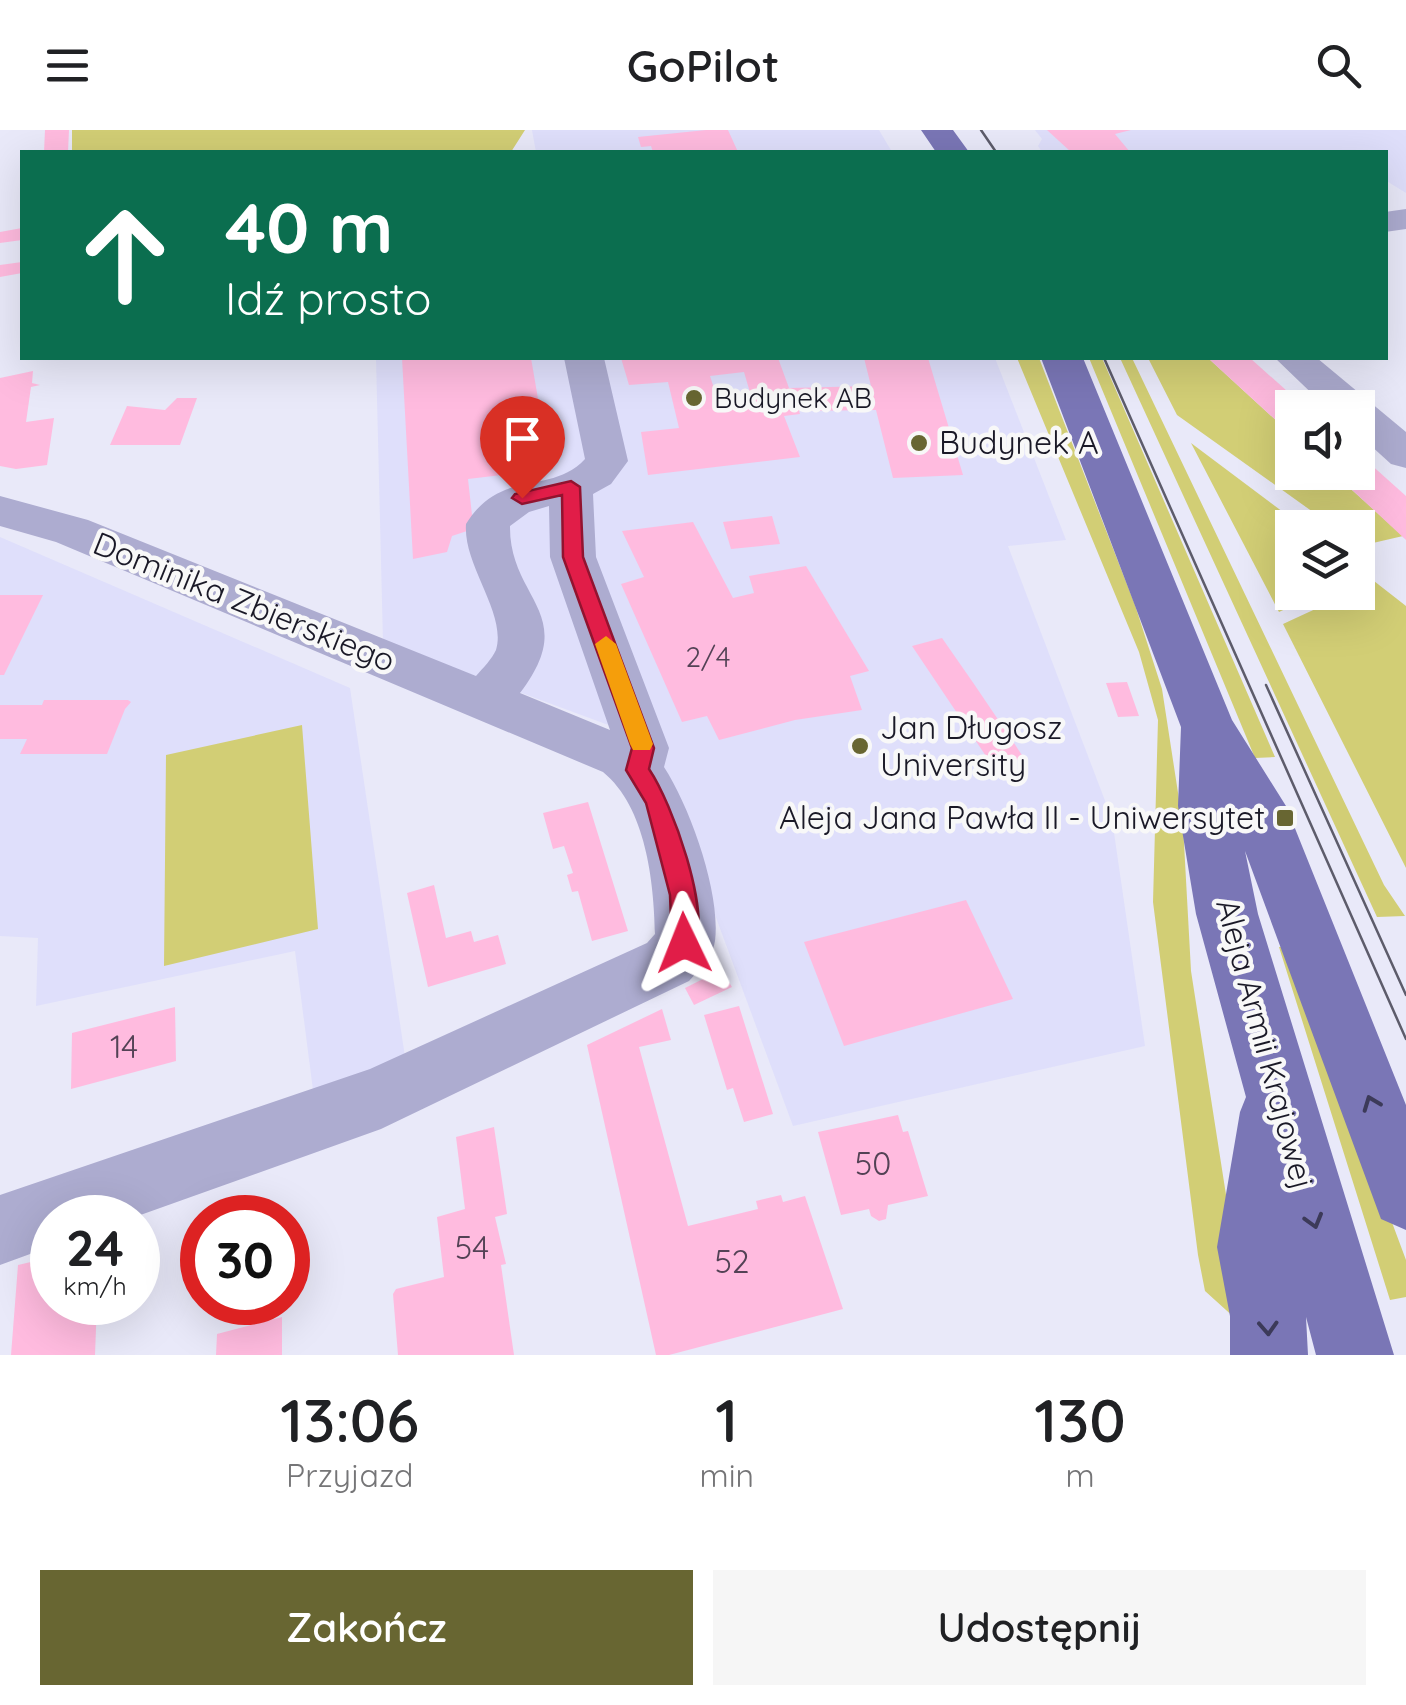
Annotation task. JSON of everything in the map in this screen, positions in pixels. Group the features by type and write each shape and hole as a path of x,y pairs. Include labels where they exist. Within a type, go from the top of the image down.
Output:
{"main road":[{"name":"Aleja Armii Krajowej","path":"1063,360 1208,727 1256,806 1406,1194"},
{"name":"Aleja Armii Krajowej","path":"1208,727 1207,806 1216,860 1277,1094 1355,1355"},
{"path":"1268,1355 1268,1316 1254,1246 1277,1094"}],"street":[{"path":"485,701 516,658 521,644 520,628 488,542 488,524 495,513 516,500 571,487 596,474 607,461 584,360"},
{"path":"1296,360 1331,390"},
{"path":"1375,427 1406,454"},
{"path":"0,1230 381,1096 668,962 684,943 683,895 657,801 638,770 643,748 573,557 571,487"},
{"name":"Dominika Zbierskiego","path":"0,510 72,531 599,746 638,770"}],"shaded area":[{"path":"72,130 525,130 512,150 72,150"},
{"path":"532,130 879,130 891,150 536,150"},
{"path":"1035,130 1406,130 1406,193 1388,182 1388,150 1041,150 1038,146 1042,139"},
{"name":"Jan Długosz University","path":"376,360 996,360 1066,540 1008,546 1112,819 1145,1046 793,1126 677,812 622,730 383,642"},
{"path":"1018,360 1040,360 1135,605 1162,689 1183,825 1191,971 1247,1329 1205,1291 1198,1255 1153,902 1158,720 1139,652"},
{"path":"1090,360 1103,360 1275,757 1255,758"},
{"path":"1121,360 1133,360 1384,885 1405,916 1377,917"},
{"path":"1149,360 1210,360 1275,419 1275,485 1177,415"},
{"path":"1191,443 1280,510 1275,510 1275,604"},
{"path":"1282,490 1352,490 1374,510 1310,510"},
{"path":"1375,511 1403,536 1375,543"},
{"path":"0,537 350,688 405,1057 313,1090 295,951 36,1006 38,938 0,936"},
{"path":"1375,582 1406,606 1406,868 1283,624 1313,610 1375,610"},
{"path":"302,725 318,929 164,966 166,755"},
{"path":"1289,946 1406,1260 1406,1297 1390,1300 1279,947"}],"building":[{"path":"45,130 69,130 68,150 44,150"},
{"path":"728,130 737,150 652,150 651,146 641,147 638,137"},
{"path":"1047,130 1131,130 1115,134 1128,150 1069,150"},
{"path":"20,228 20,240 0,243 0,232"},
{"path":"20,262 20,273 0,277 0,265"},
{"path":"402,360 531,360 547,451 525,454 527,472 468,479 473,524 470,530 452,536 447,552 413,559"},
{"path":"622,360 779,360 789,388 871,386 864,360 929,360 963,475 893,478 876,410 799,411 800,414 784,416 800,457 648,475 641,432 679,428 668,382 629,385","holes":["744,372 754,406 721,410 710,376"]},
{"path":"1210,360 1252,360 1286,390 1275,390 1275,419"},
{"path":"33,371 32,383 40,385 31,387 26,422 54,418 47,465 16,469 0,466 0,378"},
{"path":"177,398 197,398 180,445 110,445 127,406 165,410"},
{"path":"1375,468 1406,496 1406,540 1375,510 1352,490 1375,490"},
{"path":"772,516 780,544 731,549 723,522"},
{"path":"693,522 733,598 754,593 749,576 806,566 869,671 850,676 862,710 795,720 719,740 707,716 682,722 621,584 644,577 622,531"},
{"path":"0,595 43,595 4,675 0,675"},
{"path":"942,638 1024,758 994,768 912,646"},
{"path":"1127,682 1139,716 1118,717 1106,683"},
{"path":"44,700 131,702 107,754 20,754 27,739 0,739 0,705 42,705"},
{"path":"588,802 628,931 592,941 578,891 572,892 567,875 573,873 564,846 553,849 543,813"},
{"path":"434,885 446,938 471,931 474,942 498,935 506,964 428,987 407,893"},
{"path":"966,900 1013,999 844,1046 804,942"},
{"path":"721,970 732,987 694,1005 685,988"},
{"path":"739,1006 773,1114 744,1122 733,1088 727,1090 704,1015"},
{"path":"175,1007 176,1061 71,1089 72,1033"},
{"path":"662,1009 671,1040 639,1047 688,1226 758,1209 756,1201 781,1195 783,1202 805,1196 843,1309 669,1355 656,1355 587,1045"},
{"path":"898,1115 903,1132 908,1131 928,1196 888,1205 886,1219 879,1221 869,1209 841,1215 818,1132"},
{"path":"494,1127 507,1214 495,1217 506,1264 501,1265 514,1355 398,1355 393,1294 396,1289 444,1277 437,1217 465,1209 456,1137"},
{"path":"30,1262 30,1325 96,1325 95,1355 11,1355 18,1265"},
{"path":"251,1325 282,1325 282,1355 216,1355 217,1334"}],"tram line":[{"path":"981,130 995,150"},
{"path":"1105,360 1406,1039"},
{"path":"1266,685 1406,995"}],"slow traffic":[{"path":"606,644 642,744"}],"place":[{"name":"Budynek AB","path":"694,398"},
{"name":"Budynek A","path":"919,443"},
{"name":"Jan Długosz University","path":"860,746"},
{"name":"Aleja Jana Pawła II - Uniwersytet","path":"1285,818"}],"route":[{"path":"522,498 571,487 573,557 643,748 638,770 657,801 683,895 684,943"}]}
